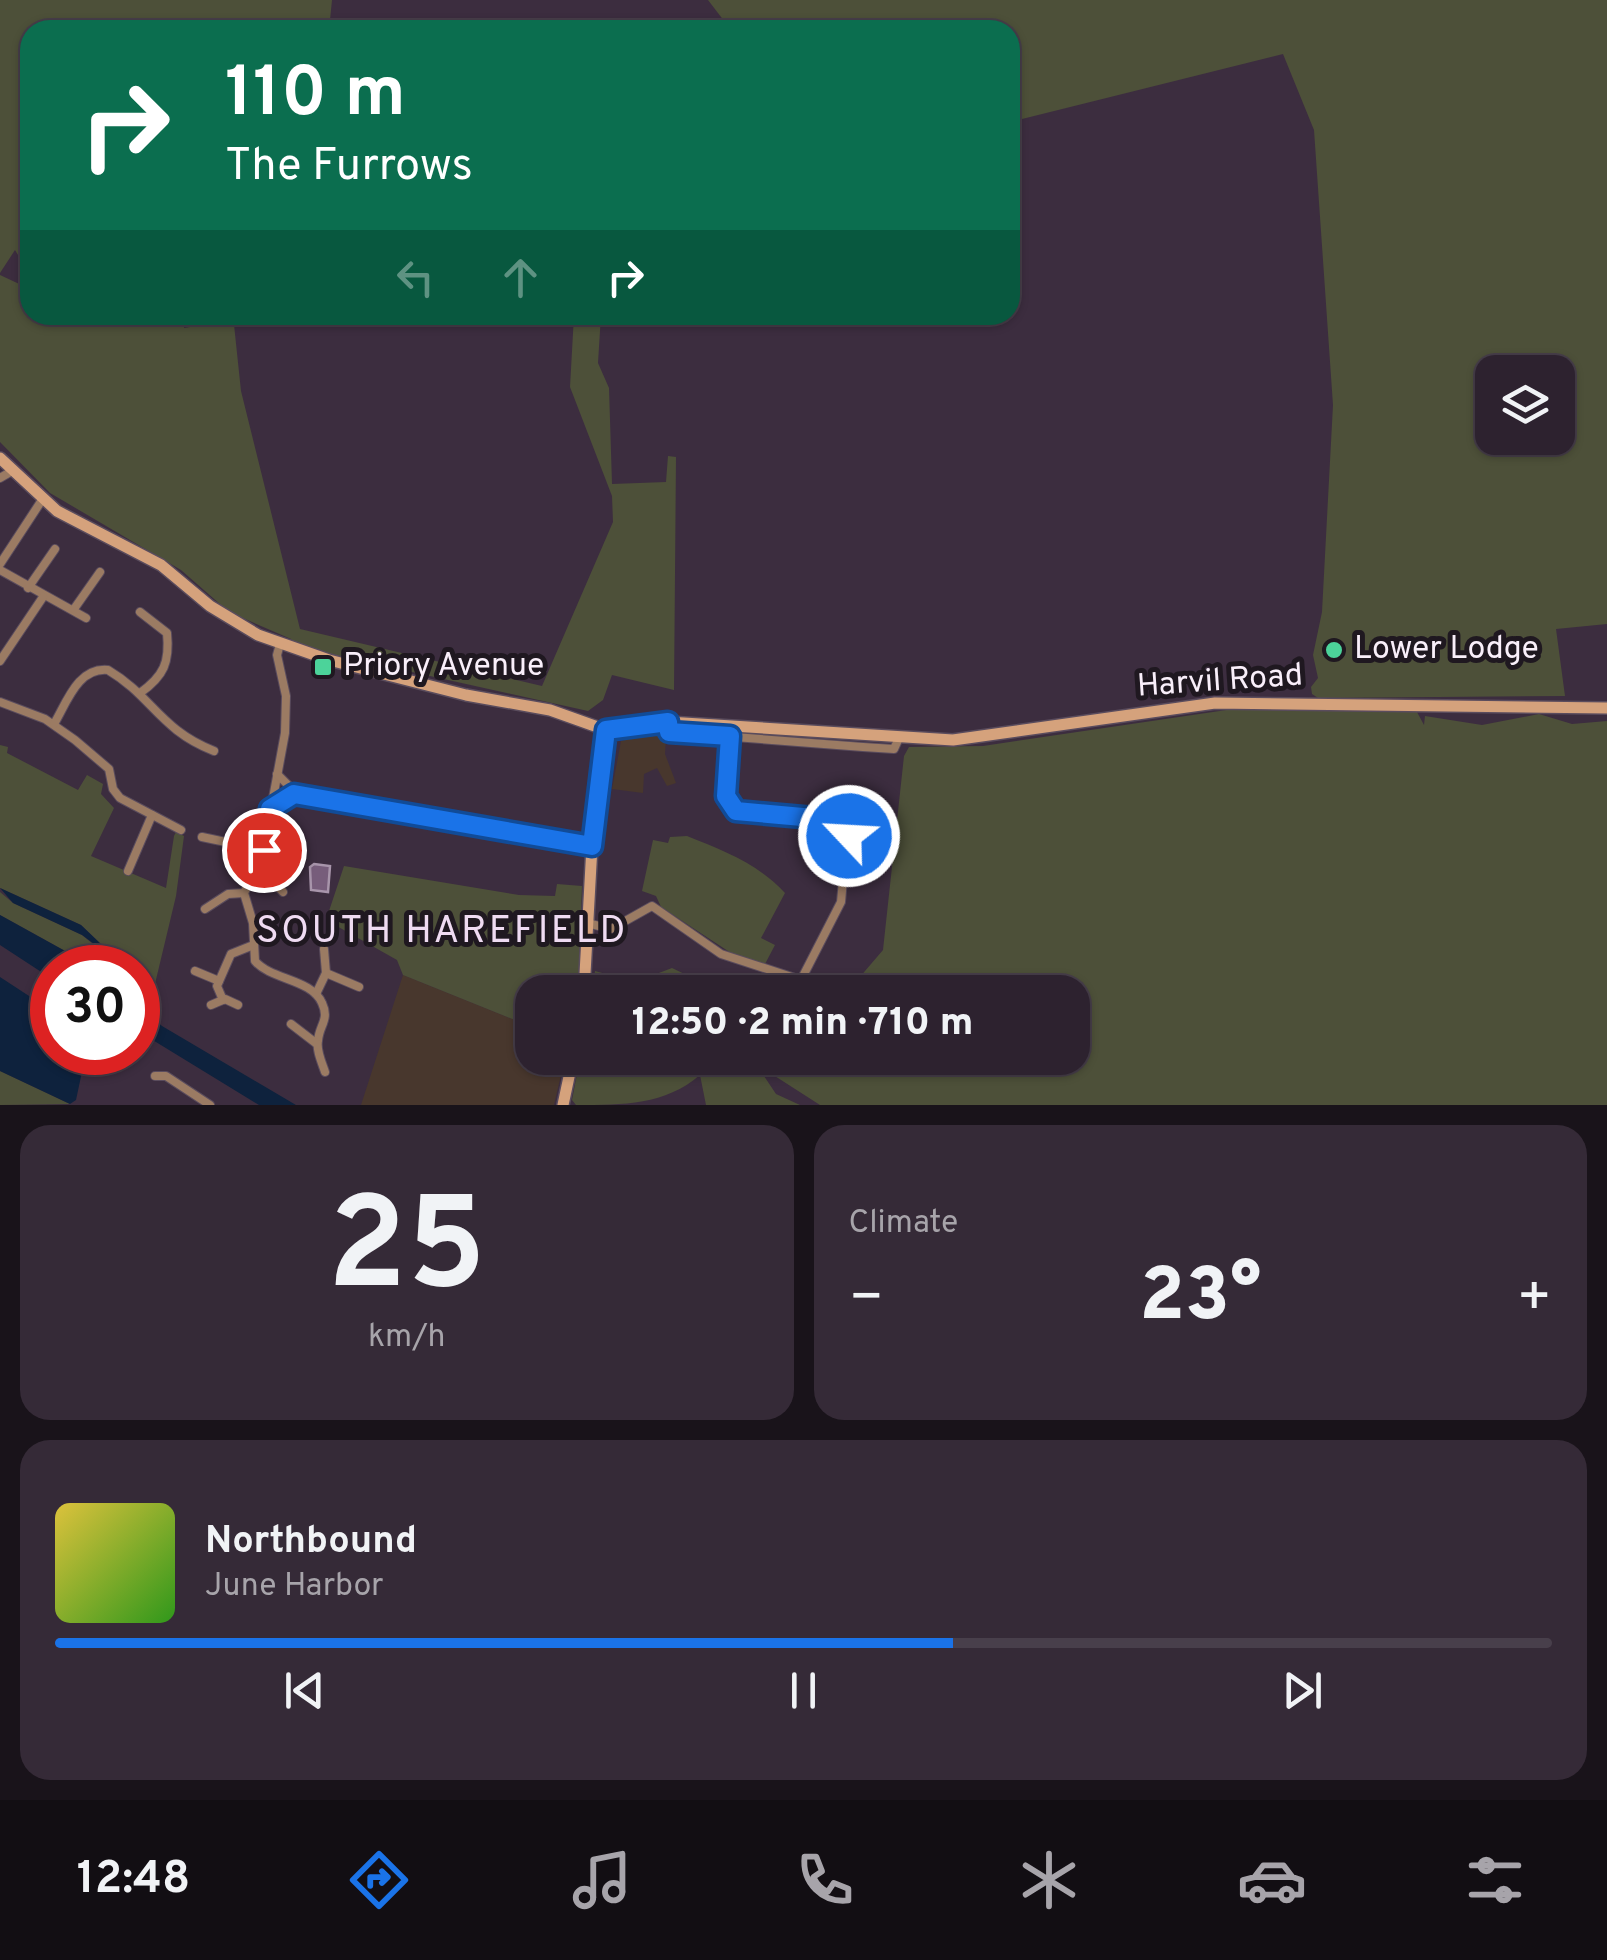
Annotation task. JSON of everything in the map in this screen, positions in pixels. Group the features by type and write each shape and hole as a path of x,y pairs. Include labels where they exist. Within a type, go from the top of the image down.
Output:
{"street":[{"name":"Harvil Road","path":"0,458 42,500 75,522 161,565 224,616 280,644 466,695 556,712 606,730 668,722 730,731 986,738 1215,704 1607,708"},
{"path":"0,478 12,472"},
{"path":"42,500 0,567 43,597 86,618"},
{"path":"28,588 55,549"},
{"path":"74,609 100,572"},
{"path":"0,661 43,597"},
{"path":"140,612 167,633 168,661 160,677 140,693"},
{"path":"280,644 277,654 287,715 264,850 244,893 252,922 251,946 259,966 316,994 326,1019 317,1044 325,1072"},
{"path":"54,724 80,680 92,671 108,670 140,693 167,725 214,751"},
{"path":"0,702 54,724 108,769 113,789 120,798 181,830"},
{"path":"585,975 592,846 606,730"},
{"path":"587,923 612,928 652,906 721,954 801,980 841,902 848,824 736,811 726,796 730,731"},
{"path":"277,774 294,794 592,846"},
{"path":"270,809 294,794"},
{"path":"128,871 152,815"},
{"path":"202,837 264,850"},
{"path":"124,847 136,852"},
{"path":"258,866 284,892"},
{"path":"205,909 228,894 244,893"},
{"path":"222,1000 217,988 231,954 251,946"},
{"path":"316,994 326,973 324,949"},
{"path":"195,971 219,981"},
{"path":"326,973 359,988"},
{"path":"211,1005 222,1000 238,1005"},
{"path":"291,1024 317,1044"},
{"path":"563,1105 569,1075"},
{"path":"155,1076 166,1076 210,1105"}],"shaded area":[{"path":"655,731 666,738 665,754 676,783 667,786 657,768 644,774 643,793 612,789 621,741"},
{"path":"403,975 515,1020 515,1075 561,1075 554,1105 361,1105"}],"green space":[{"path":"0,0 332,0 330,20 20,20 20,258 15,250 0,273"},
{"path":"708,0 1607,0 1607,624 1556,629 1565,696 1318,698 1312,694 1311,687 1318,678 1313,655 1322,612 1333,405 1314,130 1283,54 1020,120 1020,20 723,20"},
{"path":"0,275 20,284 20,325 234,325 241,391 300,629 542,686 613,522 612,496 570,387 573,325 600,325 598,363 609,388 612,484 666,482 668,456 676,457 674,690 612,675 603,700 588,711 295,646 291,639 229,612 181,570 50,493 0,442"},
{"path":"1240,708 1408,710 1417,712 1424,725 1425,716 1482,725 1539,714 1572,724 1607,721 1607,1105 820,1105 773,1075 1090,1075 1090,975 862,975 883,950 904,756 909,747 983,746"},
{"path":"0,745 8,747 7,753 78,790 87,775 103,784 101,794 114,808 91,856 166,888 174,836 176,832 184,836 176,896 160,963 160,945 102,945 81,925 0,888"},
{"path":"687,836 751,866 785,893 761,938 775,945 765,964 731,953 661,907 656,896 642,891 653,840 668,843 670,837"},
{"path":"344,866 519,895 555,896 557,884 582,886 579,975 515,975 515,1020 403,975 397,960 326,920"},
{"path":"0,892 13,903 82,935 94,945 54,945 0,915"},
{"path":"672,968 687,975 654,975"},
{"path":"0,1071 70,1104 0,1105"},
{"path":"577,1075 700,1075 673,1092 643,1101 576,1105 572,1100"},
{"path":"700,1075 763,1075 776,1094 800,1105 706,1105"}],"water":[{"path":"0,888 81,925 102,945 95,945 13,903"},
{"path":"0,915 54,945 30,945 30,965 0,945"},
{"path":"0,977 30,997 30,1075 81,1075 76,1100 70,1104 0,1071"},
{"path":"160,1024 296,1105 259,1105 160,1044"}],"building":[{"path":"330,866 328,892 311,890 310,867"}],"place":[{"name":"Lower Lodge","path":"1334,650"},
{"name":"Priory Avenue","path":"323,667"}],"district":[{"name":"SOUTH HAREFIELD","path":"442,932"}],"route":[{"path":"264,850 270,809 294,794 592,846 606,730 652,722 668,722 669,732 730,736 726,796 736,811 836,820 848,824 849,836"}]}
